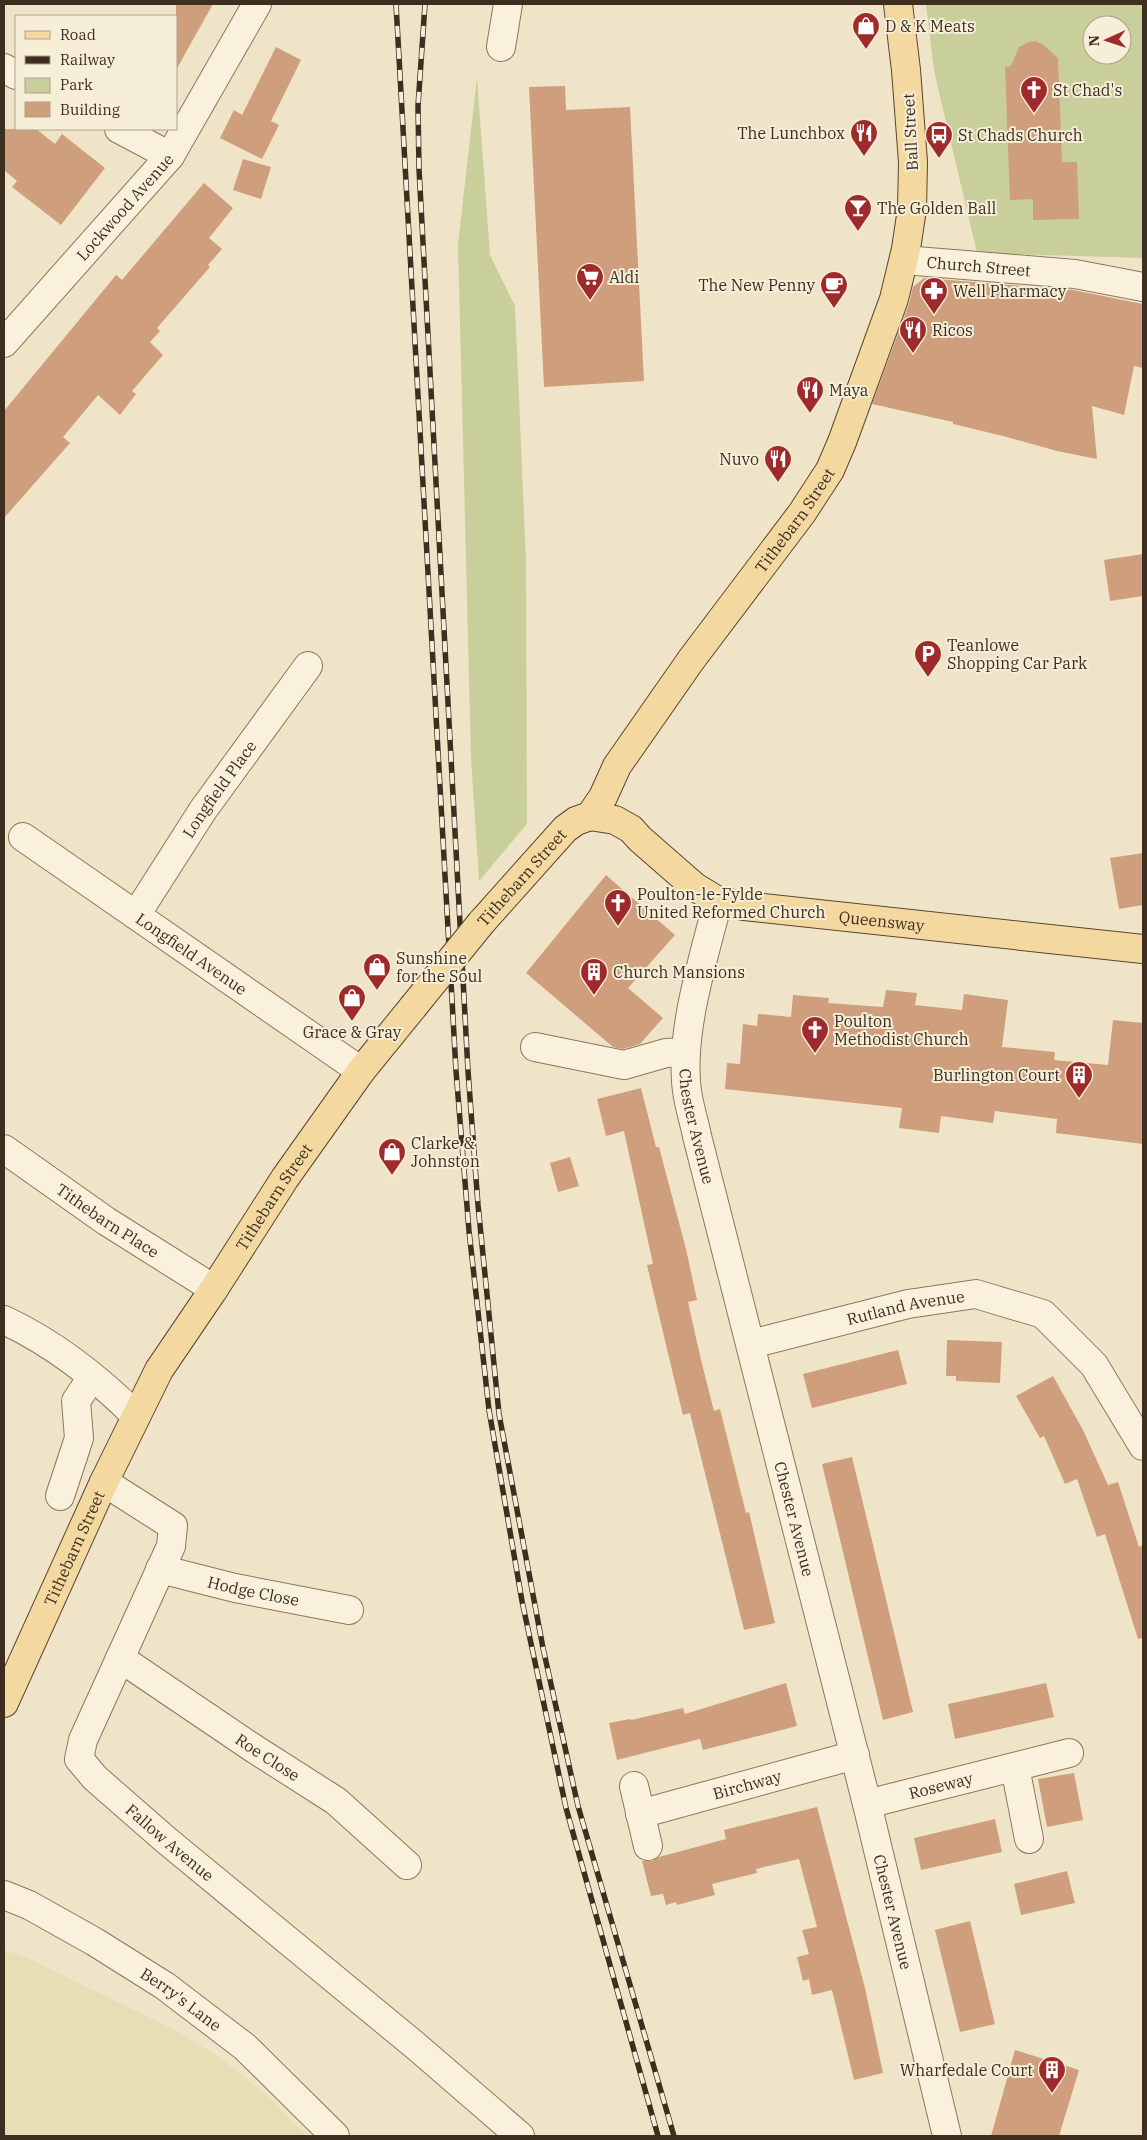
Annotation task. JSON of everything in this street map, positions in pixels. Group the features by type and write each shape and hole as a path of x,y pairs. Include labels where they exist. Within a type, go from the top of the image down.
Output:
{"main road":[{"name":"Ball Street","path":"898,4 906,70 913,162 912,210 904,260"},
{"name":"Tithebarn Street","path":"4,1703 104,1482 158,1370 214,1289 285,1178 361,1071 481,923 565,829 576,821 590,816 603,797 617,766 692,660 802,513 830,470 890,312 904,260"},
{"name":"Tithebarn Street","path":"630,750 623,797 631,829"},
{"name":"Queensway","path":"590,816 614,820 631,829 695,887 718,901 744,906 1143,949"}],"street":[{"name":"Lockwood Avenue","path":"4,343 170,156 257,4"},
{"path":"501,47 508,4"},
{"path":"4,68 15,74"},
{"path":"121,130 170,156"},
{"name":"Church Street","path":"904,260 1075,274 1143,287"},
{"name":"Longfield Place","path":"136,915 203,810 308,666"},
{"name":"Longfield Avenue","path":"23,837 361,1071"},
{"name":"Chester Avenue","path":"718,901 690,1020 686,1052 687,1090 697,1136 868,1804 947,2136"},
{"path":"535,1047 624,1065 666,1053 686,1052"},
{"name":"Tithebarn Place","path":"4,1149 106,1221 214,1289"},
{"name":"Rutland Avenue","path":"751,1344 908,1304 976,1294 1043,1314 1094,1364 1140,1431"},
{"path":"4,1320 28,1331 109,1389 136,1416"},
{"path":"60,1496 79,1438 76,1401 92,1377"},
{"name":"Fallow Avenue","path":"104,1482 173,1526 171,1546 82,1740 79,1759 95,1778 166,1840 418,2047 520,2136"},
{"name":"Hodge Close","path":"160,1569 235,1588 348,1610"},
{"name":"Roe Close","path":"120,1658 253,1748 336,1801 408,1865"},
{"name":"Roseway","path":"868,1804 1069,1753"},
{"name":"Birchway","path":"640,1814 855,1755"},
{"path":"1015,1767 1030,1839"},
{"path":"634,1786 648,1846"},
{"name":"Berry's Lane","path":"4,1895 29,1906 94,1942 165,1986 245,2047 335,2136"}],"shaded area":[{"path":"4,1950 28,1958 177,2031 222,2059 271,2099 307,2136 4,2136"}],"green space":[{"path":"926,4 1143,4 1143,258 977,253 934,71"},
{"path":"477,78 490,255 515,306 526,561 527,824 479,881 471,758 458,244"}],"building":[{"path":"176,4 213,4 178,66 178,15 176,15"},
{"name":"St Chad's","path":"1036,41 1058,58 1062,162 1077,162 1079,219 1033,220 1033,199 1010,200 1005,67 1011,66 1019,47"},
{"path":"276,47 301,60 271,121 279,125 262,159 220,138 234,110 242,115"},
{"name":"Aldi","path":"565,86 566,110 630,107 644,381 544,387 529,87"},
{"path":"4,129 37,130 55,144 62,134 105,168 61,225 12,187 17,181 4,170"},
{"path":"243,159 271,167 261,199 233,190"},
{"path":"204,183 233,208 209,238 222,249 208,265 210,267 157,328 160,331 150,342 163,355 132,391 136,394 120,415 98,395 63,437 70,443 4,518 4,411 116,275 122,280"},
{"path":"924,278 1073,290 1143,304 1143,368 1134,366 1124,415 1092,406 1097,459 1057,451 953,424 953,422 872,404 909,304 913,287"},
{"path":"1143,554 1143,596 1110,601 1104,560"},
{"path":"1143,853 1143,905 1119,909 1110,858"},
{"path":"606,875 675,935 628,988 663,1018 640,1044 623,1049 613,1047 526,973"},
{"path":"886,990 917,993 915,1005 962,1010 964,994 1008,1000 1002,1047 1055,1052 1054,1060 1108,1065 1113,1020 1143,1023 1143,1144 1056,1133 1057,1119 995,1111 993,1123 941,1116 939,1133 899,1128 902,1108 725,1089 727,1063 740,1064 743,1024 757,1026 758,1014 791,1017 793,995 829,998 828,1003 883,1007"},
{"path":"641,1088 686,1249 697,1300 688,1302 701,1360 714,1411 720,1409 746,1513 749,1512 775,1623 744,1630 690,1413 683,1415 677,1391 647,1265 653,1264 624,1131 606,1136 597,1099"},
{"path":"570,1157 579,1186 558,1192 550,1163"},
{"path":"947,1340 1002,1342 1000,1383 956,1381 956,1376 946,1376"},
{"path":"898,1350 907,1384 812,1408 803,1374"},
{"path":"1053,1376 1083,1430 1108,1485 1118,1482 1139,1547 1143,1545 1143,1638 1138,1639 1105,1534 1097,1537 1077,1479 1065,1484 1044,1436 1040,1438 1016,1396"},
{"path":"852,1457 913,1712 883,1720 822,1464"},
{"path":"786,1683 797,1726 703,1750 700,1739 617,1760 609,1723 683,1708 685,1714"},
{"path":"1046,1683 1054,1717 955,1739 948,1704"},
{"path":"1074,1773 1083,1820 1047,1827 1038,1779"},
{"path":"817,1807 865,1988 883,2073 854,2080 832,1990 812,1995 809,1979 803,1981 797,1957 809,1954 802,1930 817,1927 799,1859 756,1869 757,1873 712,1884 715,1895 677,1905 676,1902 666,1905 663,1894 651,1896 642,1861 652,1861 659,1857 726,1839 724,1830"},
{"path":"995,1819 1002,1852 921,1870 914,1838"},
{"path":"1067,1871 1075,1903 1021,1915 1014,1884"},
{"path":"970,1921 995,2024 960,2032 935,1930"},
{"name":"Wharfedale Court","path":"1015,2050 1079,2070 1059,2136 991,2136"}],"railway":[{"path":"396,4 456,1071 469,1231 489,1410 522,1601 566,1808 658,2136"},
{"path":"425,4 418,106 419,169 468,1071 478,1205 499,1414 543,1648 578,1806 674,2136"}],"place":[{"name":"D & K Meats","path":"866,50"},
{"name":"St Chad's","path":"1034,114"},
{"name":"The Lunchbox","path":"864,157"},
{"name":"St Chads Church","path":"939,159"},
{"name":"The Golden Ball","path":"858,232"},
{"name":"Aldi","path":"590,301"},
{"name":"The New Penny","path":"834,309"},
{"name":"Well Pharmacy","path":"934,315"},
{"name":"Ricos","path":"913,354"},
{"name":"Maya","path":"810,414"},
{"name":"Nuvo","path":"778,483"},
{"name":"Teanlowe Shopping Car Park","path":"928,678"},
{"name":"Poulton-le-Fylde United Reformed Church","path":"618,927"},
{"name":"Sunshine for the Soul","path":"377,991"},
{"name":"Church Mansions","path":"594,996"},
{"name":"Grace & Gray","path":"352,1022"},
{"name":"Poulton Methodist Church","path":"815,1054"},
{"name":"Burlington Court","path":"1079,1099"},
{"name":"Clarke & Johnston","path":"392,1176"},
{"name":"Wharfedale Court","path":"1052,2094"}]}
